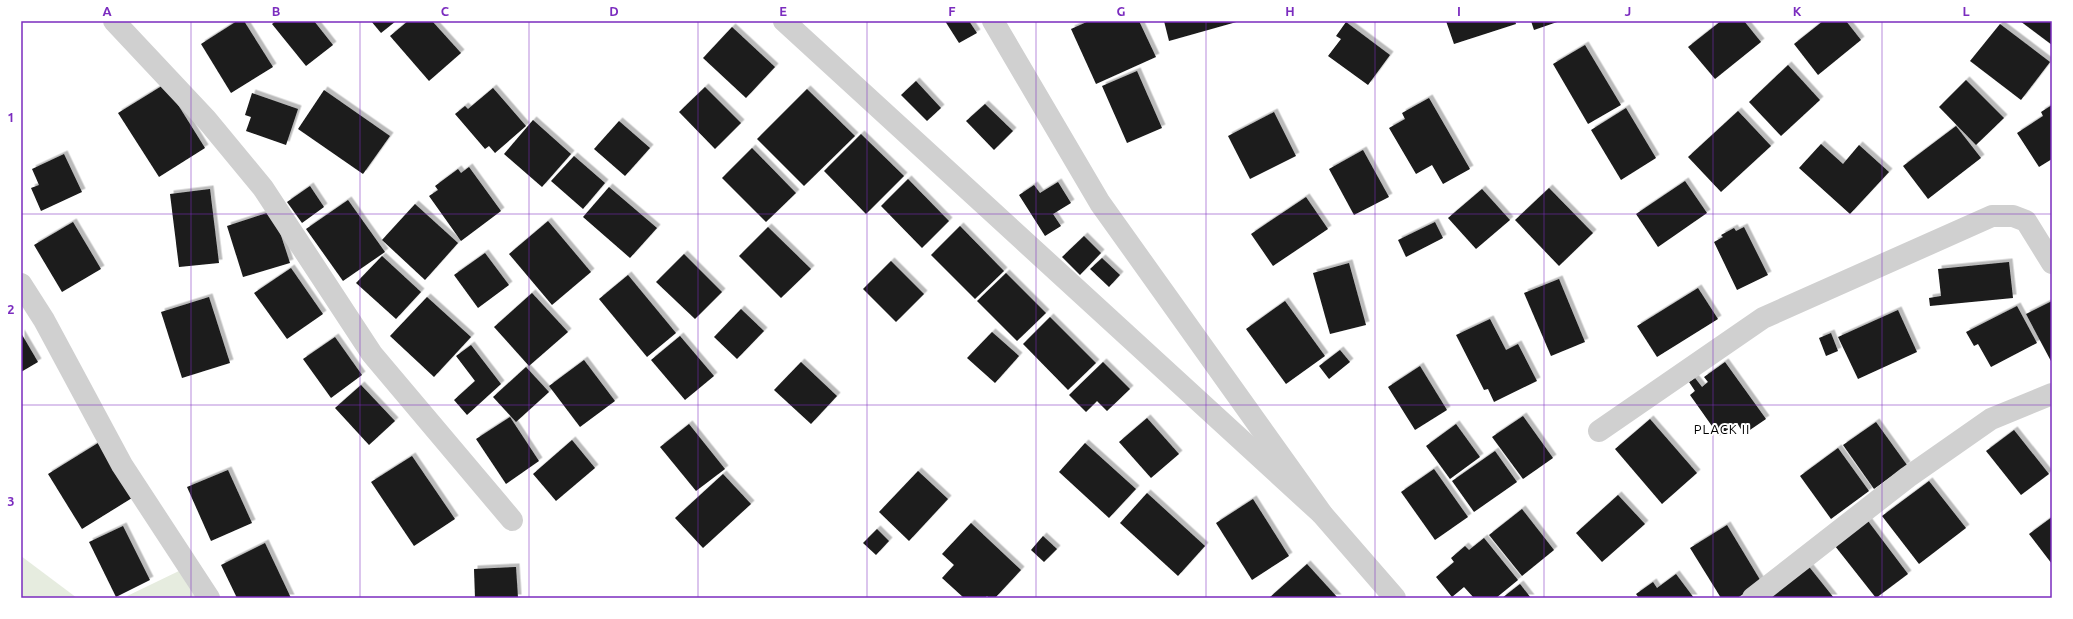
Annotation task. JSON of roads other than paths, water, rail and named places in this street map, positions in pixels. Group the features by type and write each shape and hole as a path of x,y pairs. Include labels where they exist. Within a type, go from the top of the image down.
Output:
{"street":[{"path":"114,21 206,119 262,188 372,354 512,520"},
{"path":"784,21 1322,514"},
{"path":"993,21 1100,203 1322,514 1394,598"},
{"path":"1599,431 1763,318 1992,216 2013,216 2026,220 2052,263"},
{"path":"21,284 44,320 122,465 208,598"},
{"path":"1753,598 1908,477 1991,419 2052,394"}],"district":[{"name":"PLACK II","path":"1722,429"}]}
